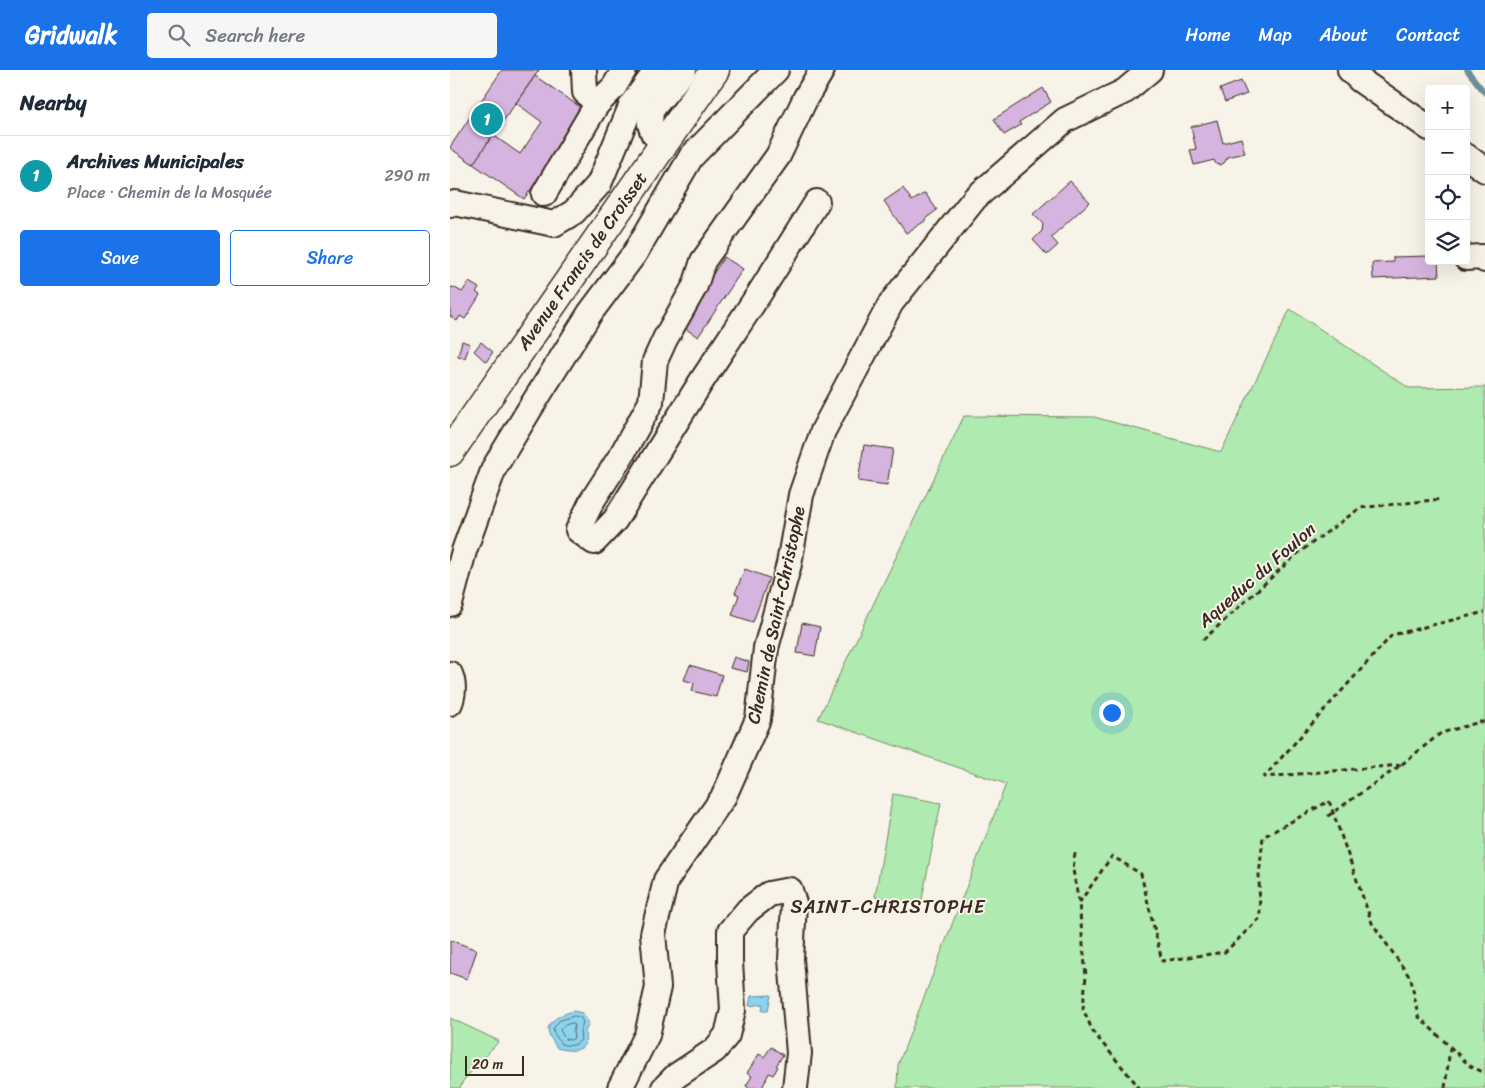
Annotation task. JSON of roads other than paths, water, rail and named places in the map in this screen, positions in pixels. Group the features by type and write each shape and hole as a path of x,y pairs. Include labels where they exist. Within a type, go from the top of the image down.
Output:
{"main road":[{"name":"Avenue Francis de Croisset","path":"450,452 715,70"}],"street":[{"path":"584,70 585,92 597,104"},
{"path":"544,194 597,104 614,87 624,70"},
{"path":"450,205 455,203 554,224 574,212 599,184 632,104 657,70"},
{"path":"664,144 654,133 650,124 651,110 684,70"},
{"path":"450,604 464,551 494,468 531,407 590,312 635,253 692,157 776,70"},
{"path":"817,202 614,520 594,542 578,530 592,501 621,456 651,402 655,361 665,339 695,286 703,261 778,156 806,97 822,70"},
{"name":"Chemin de Saint-Christophe","path":"620,1088 646,1035 658,988 653,934 666,880 724,796 758,719 766,648 789,564 800,495 824,431 891,303 975,198 1065,120 1125,91 1150,70"},
{"path":"1350,70 1360,80 1425,125"},
{"path":"1470,159 1485,170"},
{"path":"1470,258 1482,257 1485,260"},
{"path":"450,674 454,682 450,703"},
{"path":"664,1088 676,1076 715,1050 727,1035 734,1010 730,962 730,931 748,910 769,894 790,890 794,903 791,959 799,1053 796,1088"}],"water":[{"path":"771,995 768,1011 762,1011 763,1004 749,1006 751,996"},
{"path":"574,1011 582,1013 589,1023 585,1032 585,1044 573,1050 557,1048 549,1035 548,1028 559,1017"}],"waterway":[{"path":"1467,70 1485,93"}],"place":[{"name":"Archives Municipales","path":"487,119"}],"district":[{"name":"SAINT-CHRISTOPHE","path":"888,906"}]}
